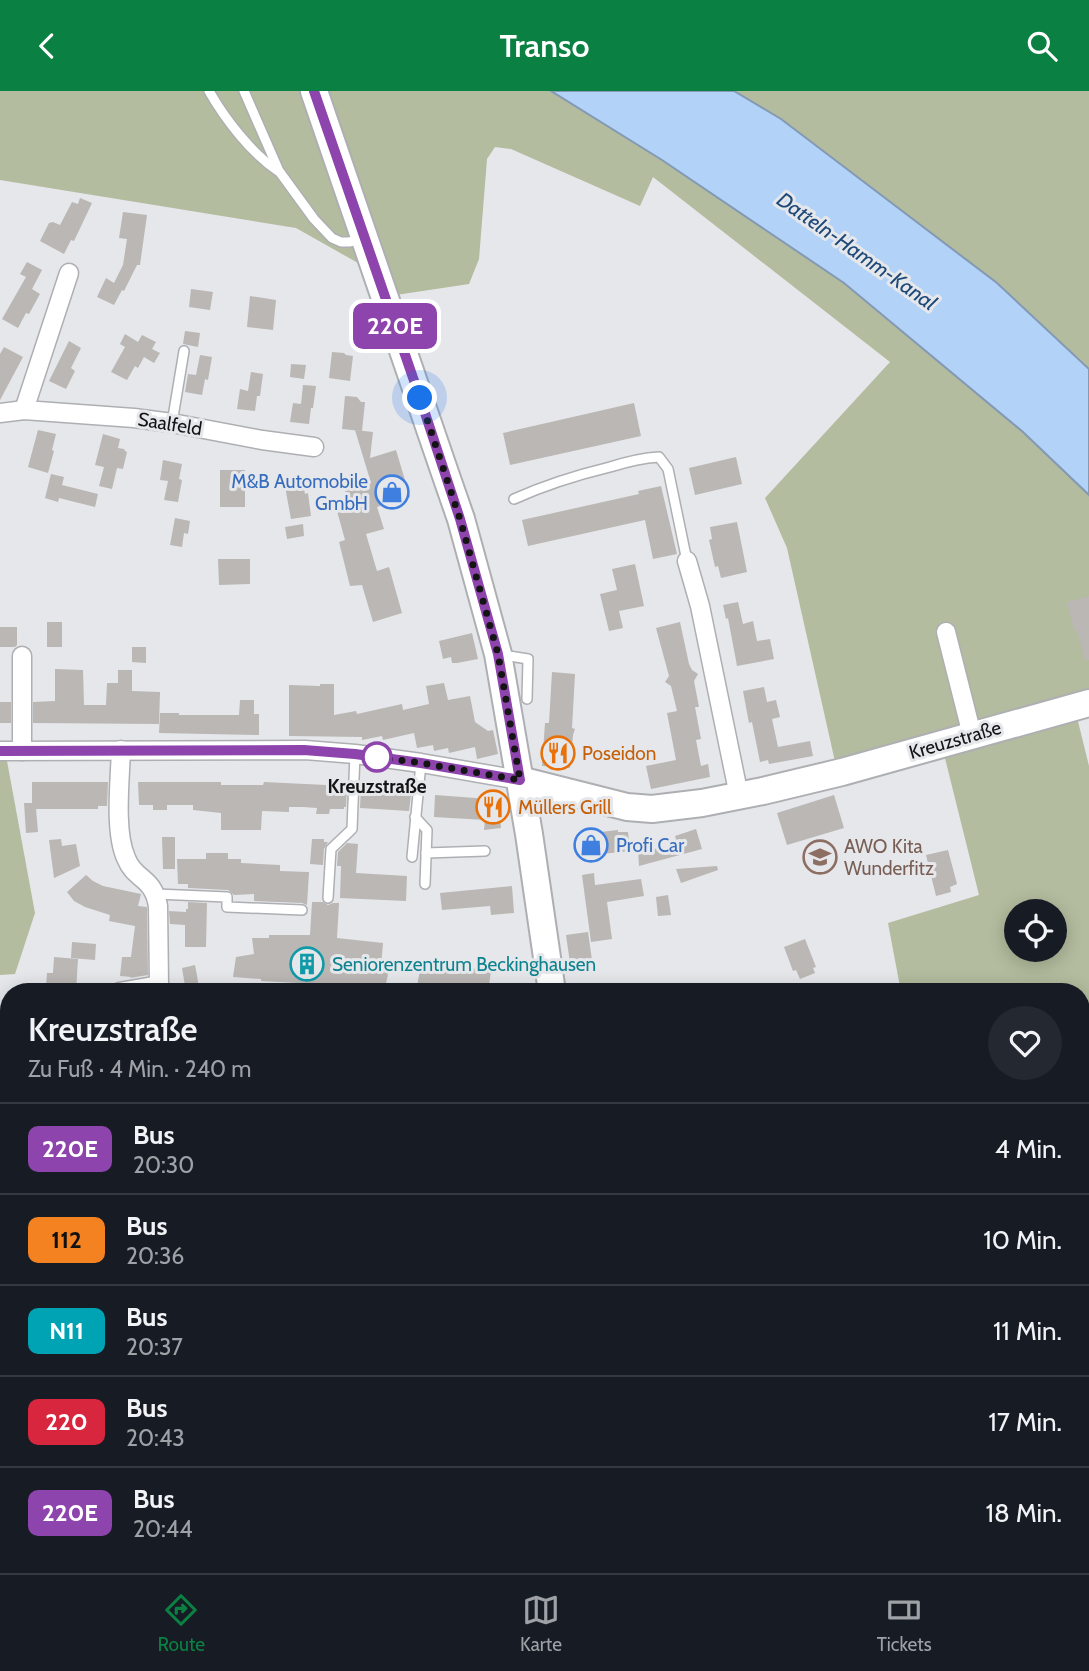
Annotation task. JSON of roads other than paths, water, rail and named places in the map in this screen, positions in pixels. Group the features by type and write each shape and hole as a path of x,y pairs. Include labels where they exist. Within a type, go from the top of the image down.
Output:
{"main road":[{"path":"314,91 457,507 498,654 529,834 551,983"},
{"name":"Kreuzstraße","path":"520,780 627,807 652,809 739,796 842,772 1089,703"}],"street":[{"path":"24,410 69,273"},
{"name":"Saalfeld","path":"0,414 24,410 134,418 314,447"},
{"path":"687,561 700,606 739,796"},
{"path":"946,632 972,736"},
{"path":"22,656 22,751"},
{"path":"121,750 119,832 126,860 133,871 150,884 156,894 160,983"},
{"name":"Kreuzstraße","path":"0,751 304,750 421,763 520,780"}],"lane":[{"path":"209,91 242,137 265,162 279,171"},
{"path":"244,91 279,171 314,219 332,238 341,242 364,238"},
{"path":"172,423 184,351"},
{"path":"514,499 579,475 644,457 659,457 668,469 687,561"},
{"path":"498,654 528,659 527,699"},
{"path":"328,898 331,849 352,829 355,754"},
{"path":"412,857 421,763"},
{"path":"415,817 427,830 425,884"},
{"path":"426,853 485,851"},
{"path":"156,894 227,897 227,907 302,910"}],"water":[{"name":"Datteln-Hamm-Kanal","path":"551,91 734,91 781,119 997,283 1089,369 1089,495 1023,432 844,283 662,160"}],"place":[{"name":"M&B Automobile GmbH","path":"392,492"},
{"name":"Poseidon","path":"558,753"},
{"name":"Kreuzstraße","path":"377,757"},
{"name":"Müllers Grill","path":"493,807"},
{"name":"Profi Car","path":"591,845"},
{"name":"AWO Kita Wunderfitz","path":"820,857"},
{"name":"Seniorenzentrum Beckinghausen","path":"307,964"}]}
